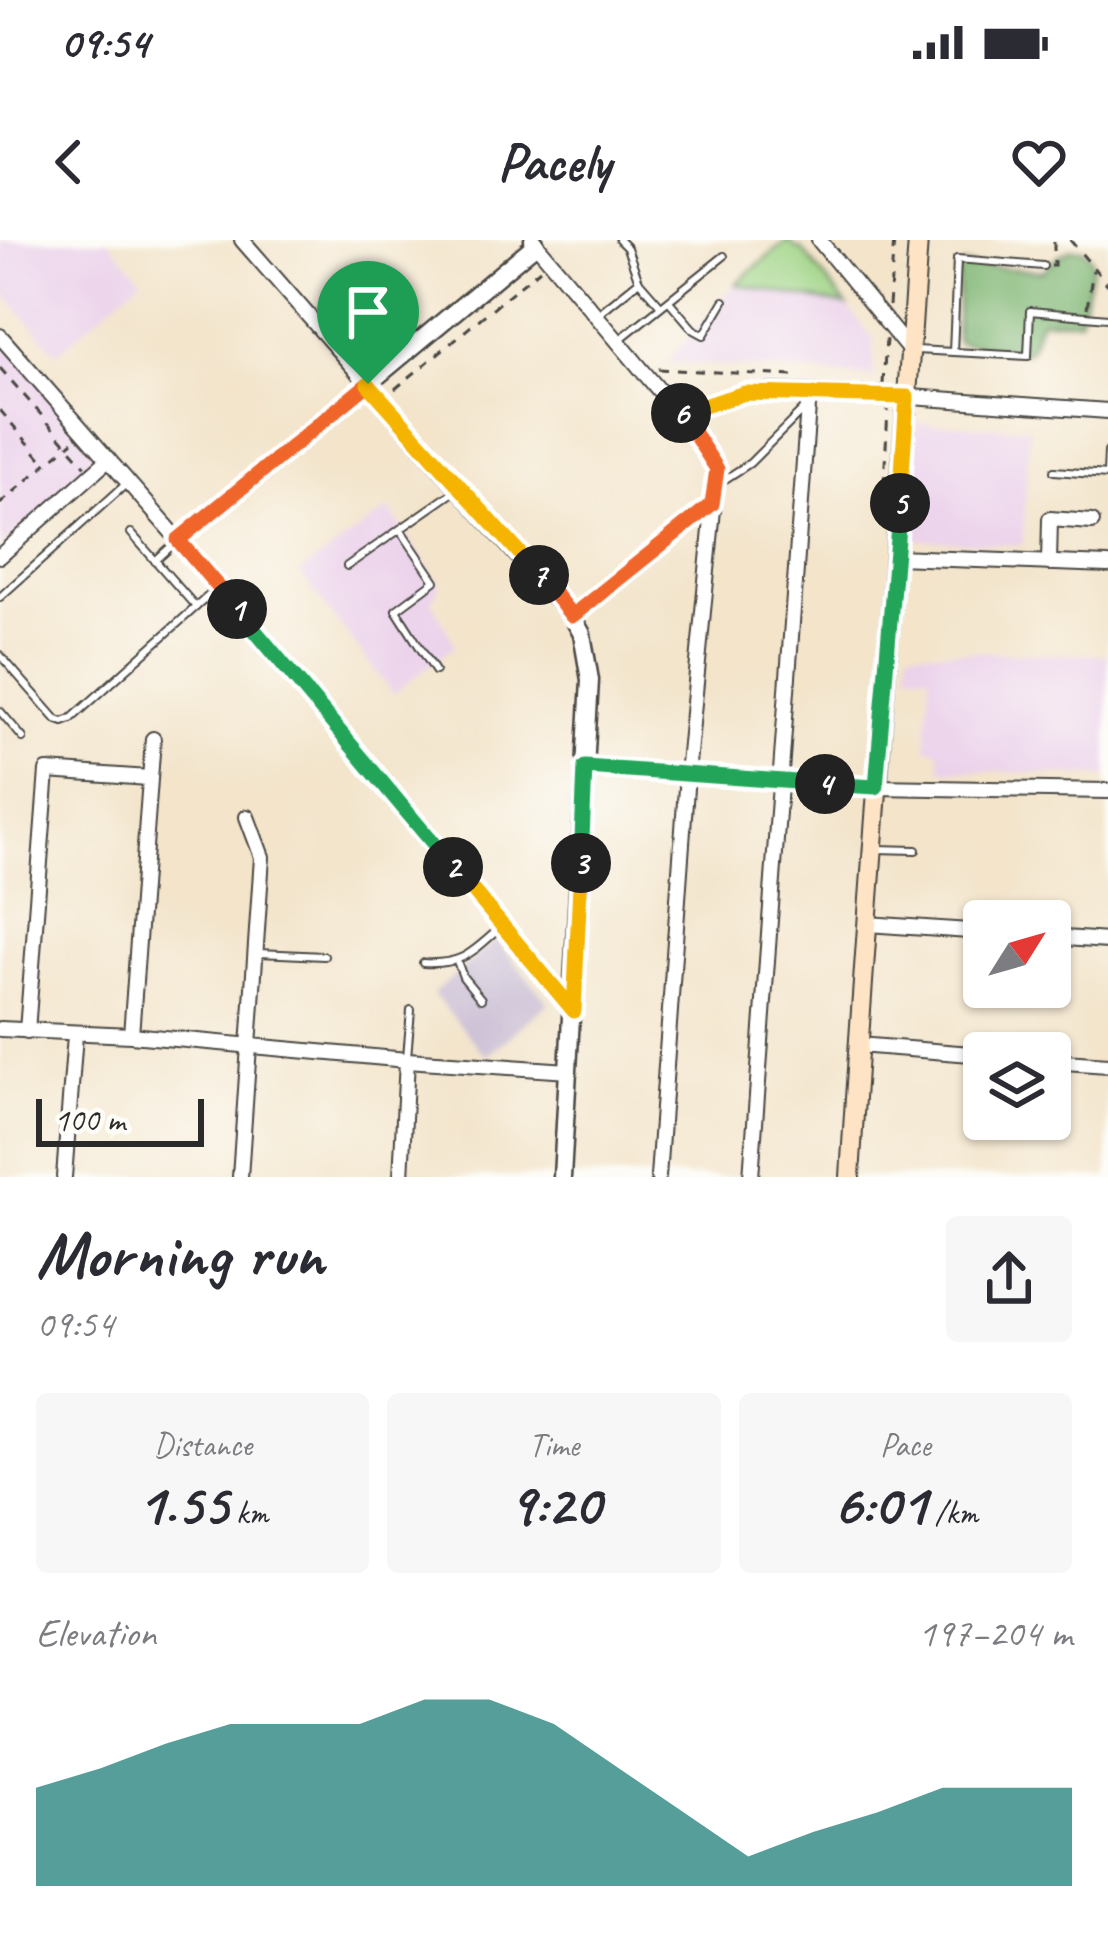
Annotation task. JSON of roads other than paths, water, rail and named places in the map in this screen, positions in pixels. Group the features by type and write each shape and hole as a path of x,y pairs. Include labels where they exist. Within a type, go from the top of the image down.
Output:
{"main road":[{"path":"850,1177 918,240"}],"street":[{"path":"242,240 461,487 572,616 582,634 589,668 562,1177"},
{"path":"819,240 910,350"},
{"path":"178,540 535,242 679,414 717,469 686,774 658,1177"},
{"path":"0,336 219,586 574,1011"},
{"path":"679,414 745,393 808,399 883,395 1108,411"},
{"path":"751,1177 808,399"},
{"path":"0,556 108,460"},
{"path":"1049,563 1050,519 1093,522"},
{"path":"896,557 1108,565"},
{"path":"130,1036 153,739"},
{"path":"585,767 876,787 1108,791"},
{"path":"27,1031 47,772 149,778"},
{"path":"240,1177 262,857 247,817"},
{"path":"867,924 963,931"},
{"path":"1071,938 1108,941"},
{"path":"0,1029 569,1071"},
{"path":"64,1177 75,1035"},
{"path":"858,1045 963,1053"},
{"path":"401,1177 406,1060"},
{"path":"1071,1062 1108,1065"}],"lane":[{"path":"619,240 627,248 639,281 693,329 704,335 724,301"},
{"path":"627,248 636,240"},
{"path":"619,340 724,256"},
{"path":"952,352 957,259 1043,266"},
{"path":"598,314 639,281"},
{"path":"910,350 1028,356 1030,311 1108,318"},
{"path":"716,485 750,463 808,399"},
{"path":"1054,471 1107,475 1108,452"},
{"path":"0,597 128,482"},
{"path":"347,566 461,487"},
{"path":"572,616 712,504"},
{"path":"400,529 435,581 396,610 435,671"},
{"path":"131,533 196,607"},
{"path":"155,561 178,540"},
{"path":"0,655 63,722 219,586"},
{"path":"0,711 23,739"},
{"path":"872,849 916,850"},
{"path":"423,963 448,964 464,958 502,926"},
{"path":"256,953 323,956"},
{"path":"457,961 481,999"},
{"path":"406,1060 411,1010"}]}
